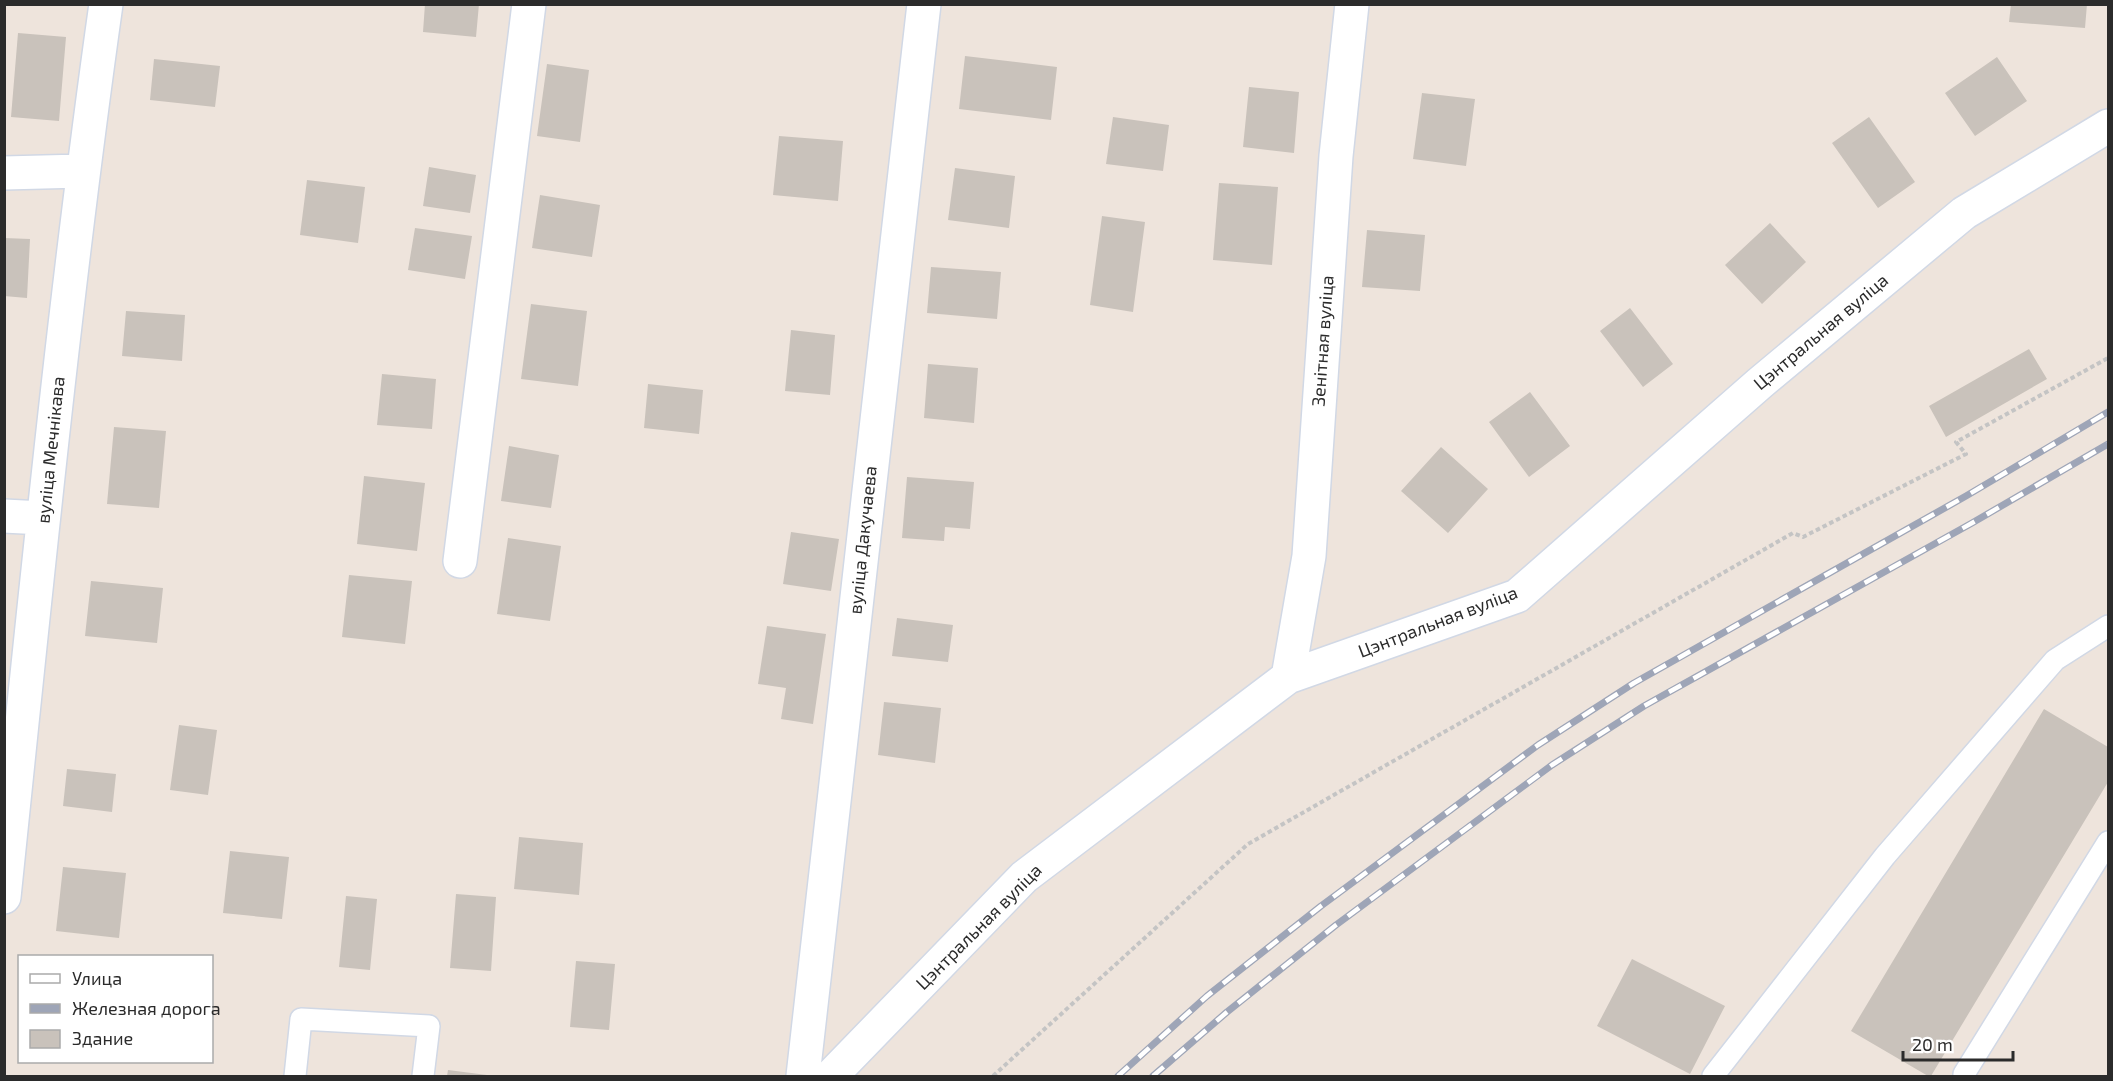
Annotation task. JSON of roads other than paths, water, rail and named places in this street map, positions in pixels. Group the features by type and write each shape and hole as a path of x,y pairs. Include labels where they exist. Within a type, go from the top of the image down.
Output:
{"street":[{"name":"вуліца Мечнікава","path":"4,897 82,171 106,4"},
{"path":"460,561 529,4"},
{"name":"вуліца Дакучаева","path":"803,1077 924,4"},
{"name":"Зенітная вуліца","path":"1288,677 1309,556 1336,156 1352,4"},
{"name":"Цэнтральная вуліца","path":"831,1077 1024,877 1288,677 1517,596 1760,383 1964,213 2109,126"},
{"path":"4,172 82,171"},
{"path":"4,516 43,518"}],"lane":[{"path":"1713,1077 1885,856 2055,660 2109,626"},
{"path":"1964,1074 2109,842"},
{"path":"295,1077 301,1019 429,1026 423,1077"}],"railway":[{"path":"1118,1076 1207,996 1321,906 1538,745 1634,683 1966,496 2108,412"},
{"path":"1153,1076 1227,1012 1336,925 1552,765 1644,706 1972,523 2108,444"}]}
